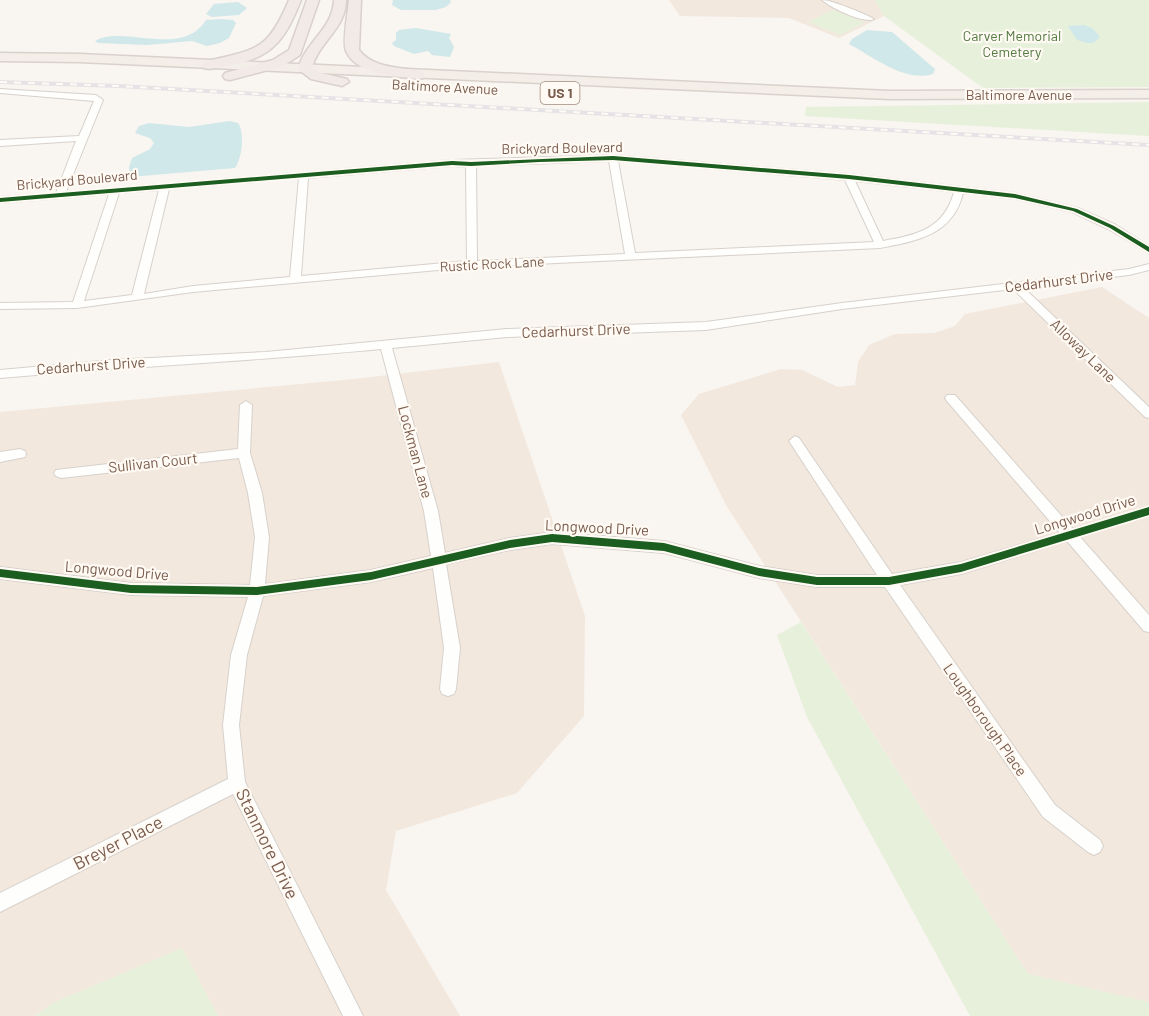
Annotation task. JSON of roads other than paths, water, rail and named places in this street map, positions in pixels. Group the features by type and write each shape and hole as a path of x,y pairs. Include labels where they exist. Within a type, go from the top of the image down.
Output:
{"highway":[{"path":"209,65 252,56 271,45 295,0"},
{"path":"230,76 266,68 286,59 297,48 313,0"},
{"path":"340,0 338,19 306,59 305,69 316,76 342,82"},
{"path":"355,0 352,50 354,55 369,64 418,75"}],"main road":[{"name":"Baltimore Avenue","path":"0,57 80,58 890,95 1149,94"},
{"name":"Baltimore Avenue","path":"0,66 664,96 840,100 890,95"}],"street":[{"path":"826,0 836,7 870,19"},
{"path":"0,91 99,100 60,195"},
{"path":"0,143 82,138"},
{"path":"614,158 631,257"},
{"name":"Brickyard Boulevard","path":"0,207 112,194 304,178 455,169 471,165 539,159 614,158 849,177 1037,200 1075,210 1112,227 1149,250"},
{"path":"471,165 472,264"},
{"path":"849,177 880,245"},
{"path":"295,279 304,178"},
{"name":"Rustic Rock Lane","path":"0,306 77,305 193,289 472,264 880,245 905,240 938,226 957,207 959,189"},
{"path":"137,298 164,190"},
{"path":"77,305 112,194"},
{"name":"Brickyard Boulevard","path":"0,200 112,194"},
{"name":"Cedarhurst Drive","path":"0,374 112,364 238,358 507,333 706,326 842,306 1017,287 1129,272 1149,267"},
{"name":"Alloway Lane","path":"1017,287 1149,414"},
{"name":"Lockman Lane","path":"386,346 431,511 452,648 448,689"},
{"path":"951,398 1149,626"},
{"name":"Stanmore Drive","path":"246,405 244,453 255,493 262,537 257,591 239,655 231,725 237,783 353,1016"},
{"name":"Loughborough Place","path":"795,441 889,582 1049,811 1094,846"},
{"name":"Sullivan Court","path":"61,473 244,453"},
{"path":"0,457 20,454"},
{"name":"Longwood Drive","path":"0,573 131,589 257,591 371,576 510,544 552,538 664,547 759,572 817,581 889,582 961,568 1149,511"},
{"name":"Breyer Place","path":"0,903 237,783"}],"water":[{"path":"393,0 450,0 451,2 446,7 436,10 401,10 392,5"},
{"path":"238,2 247,8 239,15 212,17 206,14 214,4"},
{"path":"206,20 233,20 236,23 229,38 207,46 192,41 147,45 95,41 120,36 152,39 182,37 195,31"},
{"path":"1085,25 1093,29 1100,37 1095,42 1087,43 1077,40 1068,26"},
{"path":"416,28 451,34 449,38 454,47 450,57 432,55 428,51 414,54 394,46 392,43 396,40 396,33 399,30"},
{"path":"867,30 892,32 935,69 933,74 923,76 901,72 849,44 852,39"},
{"path":"230,121 238,123 242,139 241,152 235,168 130,177 129,167 132,158 150,149 154,143 150,138 135,133 139,126 149,123 189,127"}],"railway":[{"path":"0,82 119,86 1149,145"}],"park label":[{"name":"Carver Memorial Cemetery","path":"1012,44"}]}
